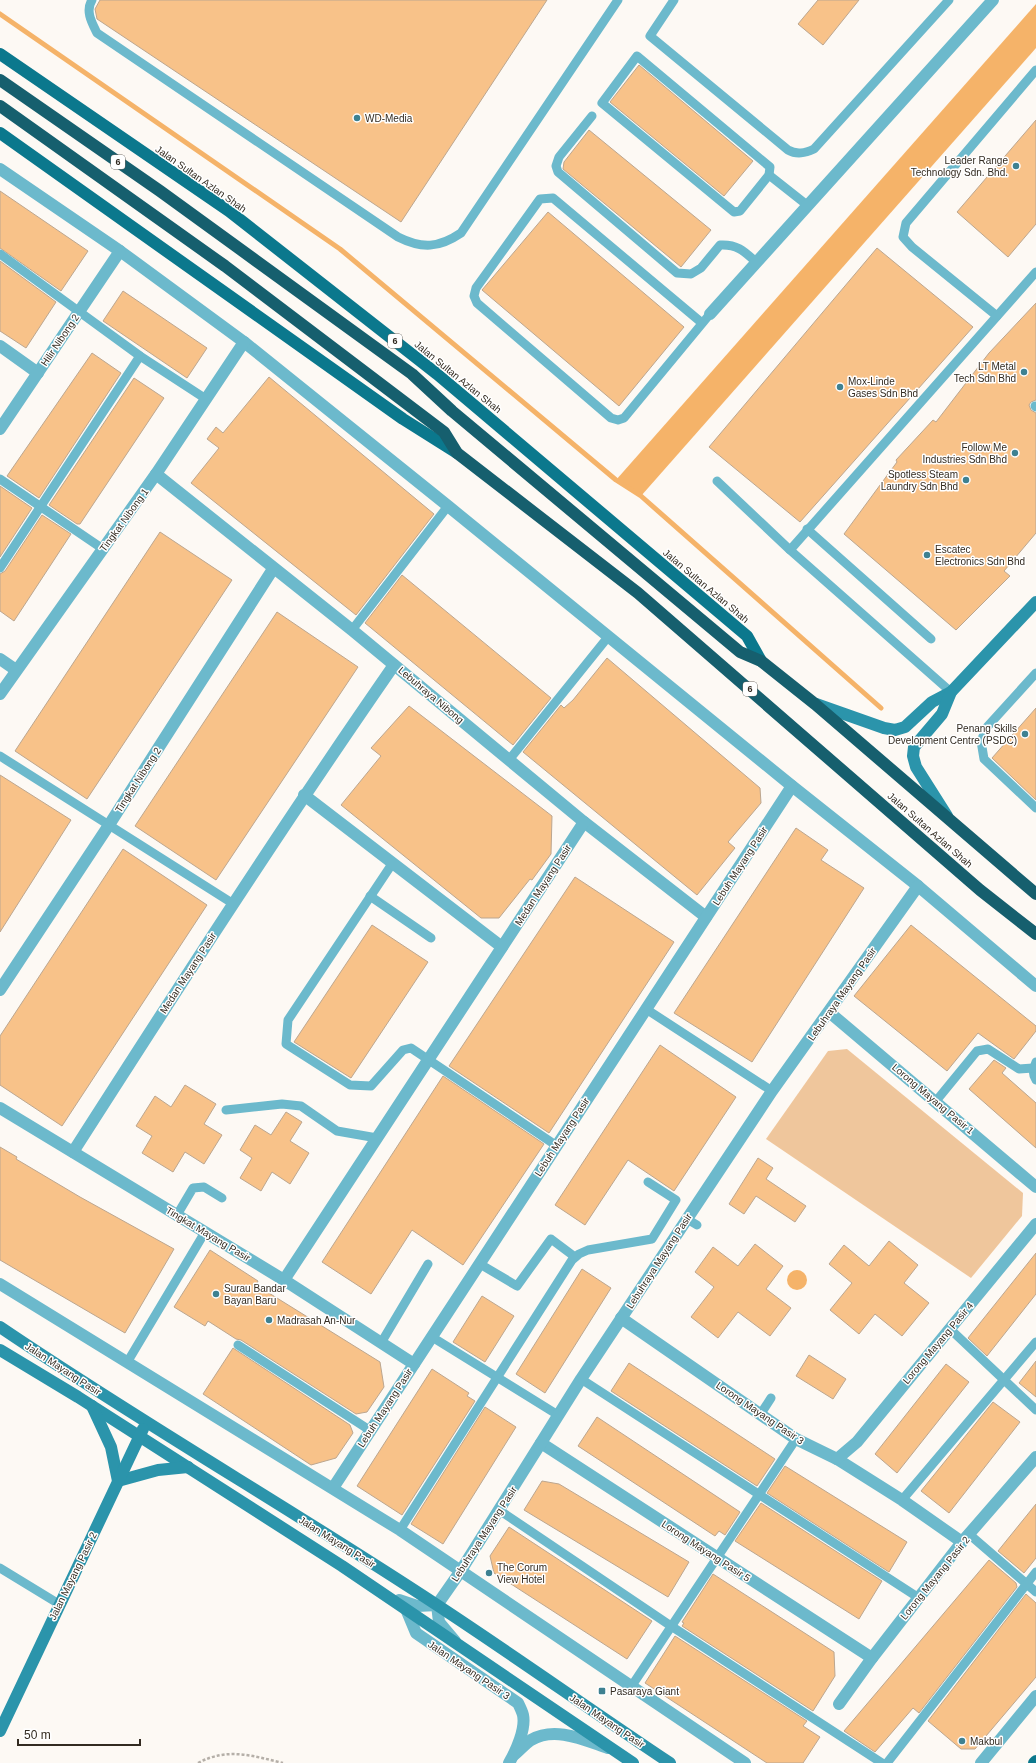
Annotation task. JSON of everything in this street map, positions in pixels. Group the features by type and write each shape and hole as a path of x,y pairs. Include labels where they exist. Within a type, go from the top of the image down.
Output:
{"highway":[{"name":"Jalan Sultan Azlan Shah","path":"0,80 160,191 412,374 452,411 740,652 761,661 815,704 1036,894"},
{"name":"Jalan Sultan Azlan Shah","path":"0,106 225,266 444,432 457,453 638,593 980,890 1036,934"}],"main road":[{"name":"Jalan Sultan Azlan Shah","path":"0,54 229,211 437,374 747,636 761,661"},
{"name":"Jalan Sultan Azlan Shah","path":"0,133 104,204 403,419 457,453"}],"street":[{"path":"706,319 993,0"},
{"path":"0,168 120,251 244,342 792,786 918,886 1036,986"},
{"name":"Hilir Nibong 2","path":"0,429 120,251"},
{"name":"Tingkat Nibong 1","path":"0,694 156,474 244,342"},
{"path":"0,346 38,374"},
{"name":"Lebuhraya Nibong","path":"156,474 352,630 584,822 706,917"},
{"name":"Tingkat Nibong 2","path":"0,990 109,825 273,568"},
{"path":"815,704 884,728 895,730 905,727 932,702 951,692 1036,602"},
{"path":"0,659 16,670"},
{"name":"Medan Mayang Pasir","path":"73,1152 232,903 304,795 394,665"},
{"path":"951,692 942,714 914,747 913,756 916,766 951,821"},
{"name":"Lebuh Mayang Pasir","path":"333,1488 792,786"},
{"path":"304,795 502,947"},
{"name":"Medan Mayang Pasir","path":"284,1280 584,822"},
{"name":"Lebuhraya Mayang Pasir","path":"437,1605 460,1572 558,1415 621,1318 692,1222 772,1091 918,886"},
{"name":"Lorong Mayang Pasir 1","path":"829,1012 1036,1187"},
{"name":"Tingkat Mayang Pasir","path":"0,1108 284,1280 414,1364"},
{"name":"Lorong Mayang Pasir 4","path":"837,1460 857,1442 1036,1224"},
{"path":"0,1284 128,1361 400,1530 744,1763"},
{"name":"Lorong Mayang Pasir 3","path":"621,1318 796,1439 837,1460 966,1539"},
{"name":"Jalan Mayang Pasir","path":"0,1327 87,1386 147,1421 437,1605 670,1763"},
{"name":"Jalan Mayang Pasir","path":"0,1350 92,1405 390,1598 633,1763"},
{"path":"92,1405 111,1447 118,1481 158,1470 188,1467"},
{"name":"Jalan Mayang Pasir 2","path":"0,1731 147,1421"},
{"name":"Lorong Mayang Pasir 5","path":"541,1443 872,1658"},
{"name":"Lorong Mayang Pasir 2","path":"839,1704 872,1658 966,1539 1036,1457"},
{"path":"390,1598 417,1606 437,1605 439,1622 458,1645"},
{"name":"Jalan Mayang Pasir 3","path":"406,1609 416,1633 518,1703 523,1716 522,1731 511,1759"},
{"path":"981,1763 1036,1696"},
{"name":"Jalan Mayang Pasir 3","path":"511,1759 532,1740 546,1735 563,1734 612,1749"}],"lane":[{"path":"92,0 90,4 90,18 97,33 398,237 411,244 429,245 447,243 461,233 618,0"},
{"path":"674,0 650,36 788,150 794,153 806,152 814,149 949,0"},
{"path":"637,56 770,167 769,175 740,211 734,212 602,103 637,56"},
{"path":"997,316 912,247 903,237 906,223 1036,70"},
{"path":"592,116 559,157 556,166 558,172 677,273 691,274 701,268 720,245 732,245 742,248 756,262"},
{"path":"769,175 807,205"},
{"path":"553,198 706,319 624,418 618,420 611,418 477,302 474,296 476,288 540,199 553,198"},
{"path":"0,254 140,356 206,399"},
{"path":"790,550 1036,272"},
{"path":"0,568 140,356"},
{"path":"0,478 103,549"},
{"path":"717,481 790,550 951,692"},
{"path":"352,630 448,506"},
{"path":"807,529 931,639"},
{"path":"509,760 608,637"},
{"path":"1036,673 987,727 980,741 984,759 1036,808"},
{"path":"0,756 232,903"},
{"path":"392,864 288,1020 286,1044 350,1085 371,1086 403,1050 411,1048 557,1146"},
{"path":"370,896 431,938"},
{"path":"646,1009 772,1091"},
{"path":"936,1101 977,1051 988,1049 1019,1070 1035,1065 1033,1076 1036,1080"},
{"path":"226,1110 282,1104 300,1106 337,1131 377,1138"},
{"path":"400,1530 575,1257 588,1250 652,1239 676,1200 648,1182"},
{"path":"177,1215 193,1188 204,1186 222,1198"},
{"path":"128,1361 205,1232"},
{"path":"480,1264 517,1286 551,1239 575,1257"},
{"path":"381,1343 428,1264"},
{"path":"950,1329 1005,1379 1036,1410"},
{"path":"432,1337 558,1415"},
{"path":"902,1500 1036,1342"},
{"path":"238,1345 370,1431"},
{"path":"581,1379 919,1598"},
{"path":"760,1415 771,1398"},
{"path":"631,1687 796,1439"},
{"path":"499,1510 671,1626 882,1763"},
{"path":"966,1539 1036,1592"},
{"path":"0,1568 59,1604"},
{"path":"887,1763 1036,1572"}],"path":[{"path":"198,1763 210,1756 241,1753 283,1763"}],"shaded area":[{"path":"1036,4 1036,48 641,496 616,480"},
{"path":"847,1049 1023,1193 1022,1216 971,1278 766,1139 828,1051"},
{"path":"797,1270 804,1273 807,1280 804,1287 797,1290 790,1287 787,1280 790,1273"}],"building":[{"name":"WD-Media","path":"100,0 547,0 401,222 97,19 95,9"},
{"path":"818,0 859,0 823,45 798,24"},
{"path":"639,65 753,161 724,196 610,102"},
{"name":"Leader Range Technology Sdn. Bhd.","path":"1036,120 1036,224 1008,257 957,212"},
{"path":"589,130 711,230 681,267 563,169 564,162"},
{"path":"0,191 88,251 61,291 0,248"},
{"path":"548,212 684,327 619,406 482,290"},
{"name":"Mox-Linde Gases Sdn Bhd","path":"877,248 973,327 800,522 709,447"},
{"path":"0,261 56,302 26,348 0,331"},
{"path":"123,291 207,348 187,378 103,321"},
{"path":"1036,303 1036,400 1031,402 1029,405 1031,410 1036,413 1036,533 1004,571 1010,576 956,630 844,534 897,462 896,460 933,420 936,422 989,353"},
{"path":"92,353 121,373 39,498 7,476"},
{"path":"269,377 434,514 356,615 191,483 219,448 207,439 216,427 223,433"},
{"path":"134,378 164,398 80,524 77,524 49,505"},
{"path":"0,486 32,508 0,557"},
{"path":"42,515 71,534 14,621 0,611 0,574 5,571"},
{"path":"160,532 232,580 87,799 15,751"},
{"path":"402,575 551,698 513,745 365,623"},
{"path":"277,612 358,667 216,880 135,826"},
{"path":"607,658 760,788 761,803 728,842 735,848 697,895 523,752 561,705 564,708 573,700"},
{"path":"409,706 552,816 551,854 532,880 530,879 499,918 481,918 341,805 381,756 371,748"},
{"name":"Penang Skills Development Centre (PSDC)","path":"1036,708 1036,800 992,758"},
{"path":"0,775 71,820 0,932"},
{"path":"796,828 828,850 821,860 864,888 752,1062 674,1013"},
{"path":"123,849 207,905 62,1126 0,1085 0,1036"},
{"path":"575,877 674,942 549,1133 449,1066"},
{"path":"372,925 428,962 351,1078 294,1042"},
{"path":"911,925 1036,1026 1036,1031 1014,1059 978,1033 947,1071 854,996"},
{"path":"660,1045 736,1097 674,1191 628,1160 585,1225 555,1205"},
{"path":"994,1060 1006,1068 1002,1073 1036,1103 1036,1148 969,1089"},
{"path":"443,1076 544,1144 463,1265 412,1230 371,1294 322,1262"},
{"path":"185,1085 216,1104 204,1124 222,1135 204,1164 185,1152 173,1172 142,1153 152,1136 136,1126 155,1096 171,1107"},
{"path":"286,1112 302,1122 290,1141 309,1153 290,1184 272,1172 261,1191 240,1178 252,1158 240,1150 255,1125 271,1135"},
{"path":"0,1147 17,1157 16,1159 80,1197 174,1249 125,1333 0,1260"},
{"path":"758,1158 773,1168 766,1179 806,1206 795,1222 756,1196 744,1214 729,1204"},
{"path":"889,1241 918,1265 904,1283 929,1303 902,1336 875,1314 859,1334 830,1310 852,1283 829,1264 844,1245 869,1266"},
{"path":"755,1244 783,1266 766,1289 791,1308 770,1336 738,1312 718,1338 691,1317 714,1287 695,1272 713,1247 738,1266"},
{"path":"210,1250 258,1281 256,1285 380,1362 384,1387 367,1412 356,1414 241,1340 236,1339 208,1321 205,1326 174,1307"},
{"path":"1036,1253 1036,1294 987,1356 968,1338"},
{"path":"582,1269 611,1288 545,1393 516,1374"},
{"path":"482,1296 514,1316 485,1362 453,1342"},
{"path":"233,1348 350,1425 353,1433 336,1458 311,1465 203,1394"},
{"path":"809,1355 846,1379 833,1399 796,1376"},
{"path":"1036,1361 1036,1397 1019,1383"},
{"path":"629,1363 775,1459 757,1486 611,1391"},
{"path":"946,1364 969,1382 897,1473 875,1454"},
{"path":"432,1369 469,1393 467,1396 475,1401 402,1515 357,1486"},
{"path":"993,1402 1020,1422 949,1513 921,1491"},
{"path":"485,1407 516,1427 443,1544 411,1524"},
{"path":"597,1417 740,1512 725,1535 719,1531 715,1536 578,1446"},
{"path":"785,1466 907,1542 889,1572 767,1493"},
{"path":"542,1481 559,1484 689,1562 668,1597 524,1510"},
{"path":"761,1503 882,1581 859,1619 735,1541"},
{"path":"1036,1504 1036,1558 1024,1573 998,1551"},
{"path":"509,1527 652,1621 627,1659 494,1573 490,1556"},
{"path":"989,1560 1016,1583 1017,1587 919,1713 913,1708 875,1752 844,1731"},
{"path":"713,1574 834,1652 835,1676 813,1711 682,1626 684,1623 682,1622"},
{"path":"1026,1594 1036,1603 1036,1677 975,1749 961,1749 928,1721"},
{"path":"675,1636 807,1721 803,1726 820,1737 803,1763 767,1763 645,1683"}],"waterway":[{"path":"0,14 340,249 616,480 641,496 881,708"}],"place":[{"name":"WD-Media","path":"357,118"},
{"name":"Leader Range Technology Sdn. Bhd.","path":"1016,166"},
{"name":"LT Metal Tech Sdn Bhd","path":"1024,372"},
{"name":"Mox-Linde Gases Sdn Bhd","path":"840,387"},
{"name":"Follow Me Industries Sdn Bhd","path":"1015,453"},
{"name":"Spotless Steam Laundry Sdn Bhd","path":"966,480"},
{"name":"Escatec Electronics Sdn Bhd","path":"927,555"},
{"name":"Penang Skills Development Centre (PSDC)","path":"1025,734"},
{"name":"Surau Bandar Bayan Baru","path":"216,1294"},
{"name":"Madrasah An-Nur","path":"269,1320"},
{"name":"The Corum View Hotel","path":"489,1573"},
{"name":"Pasaraya Giant","path":"602,1691"},
{"name":"Makbul","path":"962,1741"}]}
